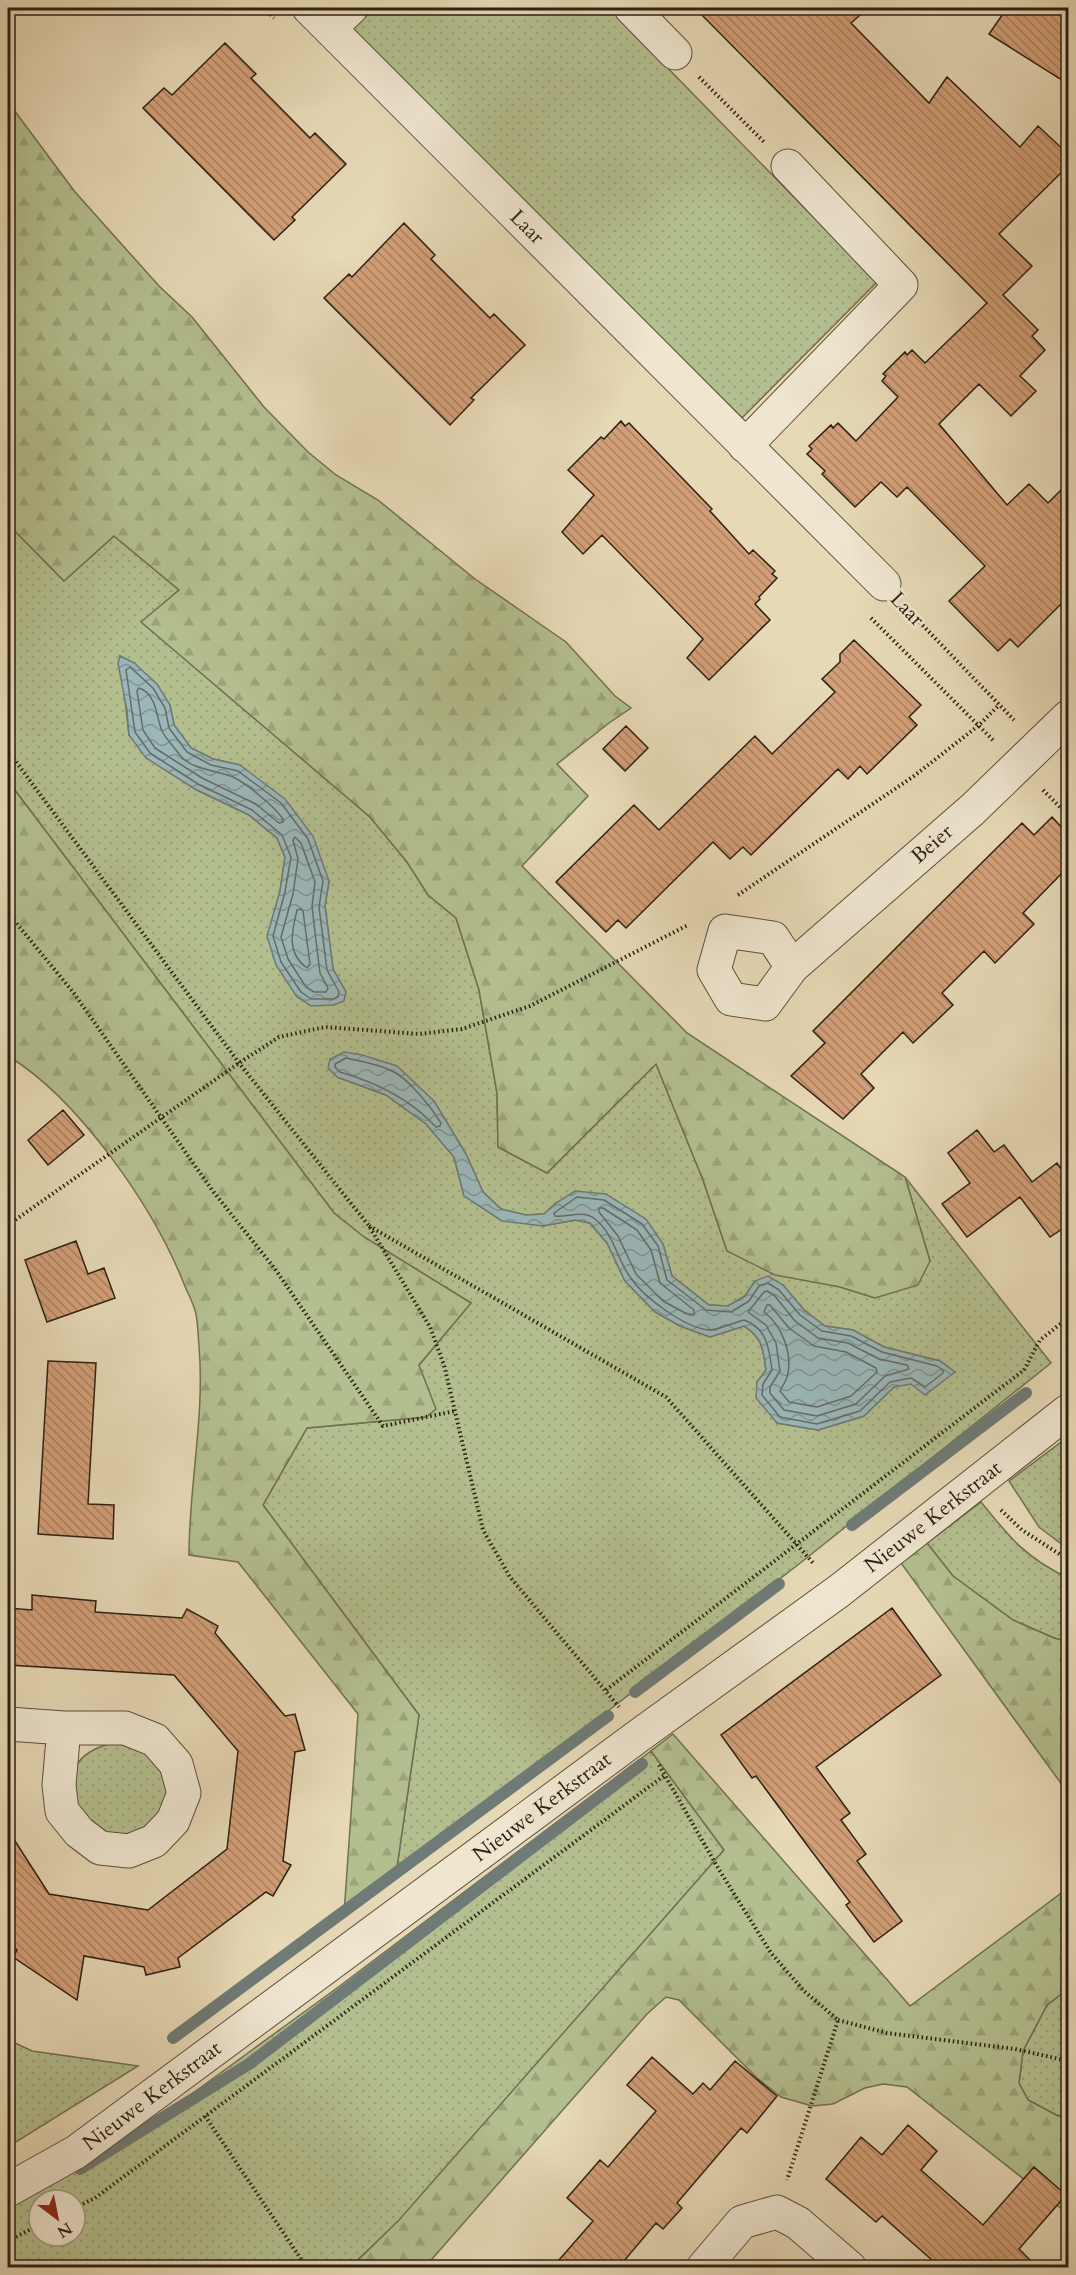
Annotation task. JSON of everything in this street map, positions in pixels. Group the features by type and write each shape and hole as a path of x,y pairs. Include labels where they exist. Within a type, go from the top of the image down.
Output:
{"street":[{"path":"631,8 675,53"},
{"name":"Laar","path":"330,14 745,446 884,584"},
{"path":"745,446 901,285 788,166"},
{"name":"Beier","path":"792,967 973,809 1068,717"},
{"name":"Nieuwe Kerkstraat","path":"8,2190 76,2152 641,1734 839,1591 1068,1411"},
{"path":"8,1724 64,1728"},
{"path":"703,2268 742,2222 777,2212 798,2223 850,2268"}],"path":[{"path":"675,53 788,166"},
{"name":"Laar","path":"884,584 1040,746"},
{"path":"730,900 914,776 978,726 999,705"},
{"path":"8,751 239,1063 369,1226 430,1327 444,1365 483,1530 510,1577 641,1734 718,1868 771,1953 804,1991 838,2020 887,2033 1015,2049 1068,2061"},
{"path":"8,913 73,992 212,1190 275,1269 383,1426 455,1411"},
{"path":"8,1225 279,1037 325,1027 419,1034 462,1029 530,1006 689,924"},
{"path":"369,1226 666,1397 839,1591"},
{"path":"606,1690 1024,1370 1040,1340 1068,1318"},
{"path":"974,1484 1022,1530 1068,1558"},
{"path":"87,2202 665,1775"},
{"path":"777,2212 838,2020"},
{"path":"205,2116 307,2268"},
{"path":"8,2241 27,2231"}],"green space":[{"path":"375,8 609,8 877,282 742,418 351,30"},
{"path":"8,102 75,192 159,286 192,317 264,407 308,452 336,475 378,500 475,579 566,642 615,696 631,708 557,764 588,796 522,866 687,1033 905,1177 930,1261 918,1285 875,1298 840,1287 775,1275 727,1251 703,1180 656,1064 547,1173 498,1147 497,1093 479,990 456,918 428,895 407,862 370,817 141,622 179,590 114,536 64,581 8,524"},
{"path":"8,524 64,581 114,536 179,590 142,622 370,817 407,862 428,895 456,918 479,990 497,1093 498,1147 547,1173 656,1064 703,1180 727,1251 875,1298 930,1261 905,1177 1051,1363 799,1564 396,1874 419,1715 263,1505 307,1428 426,1417 419,1365 471,1303 364,1237 334,1213 8,781","holes":["120,656 134,663 170,705 174,725 191,748 213,759 240,765 329,881 325,906 333,969 346,992 280,891 285,857 277,838 249,815 195,789 129,735","337,1077 434,1101 466,1154 483,1192 501,1209 526,1215 544,1214 556,1203 663,1244 672,1276 709,1305 728,1306 745,1296 755,1281 783,1285 804,1310 825,1326 853,1330 884,1347 940,1361 955,1372 894,1387 864,1416 818,1430 777,1423 757,1382 766,1370 761,1345 755,1335 744,1326 710,1337 680,1326 655,1312 625,1281 607,1243 590,1223 575,1220 543,1226 464,1196 454,1157 426,1124 386,1095"]},
{"path":"8,781 334,1213 364,1237 471,1303 419,1365 436,1409 426,1417 307,1428 263,1505 419,1715 396,1874 344,1914 358,1714 238,1562 189,1555 200,1398 199,1346 194,1306 154,1222 111,1158 61,1099 35,1075 8,1056"},
{"path":"1068,1437 1068,1549 1039,1527 1009,1481"},
{"path":"981,1502 1030,1555 1068,1578 1068,1642 1013,1620 953,1576 927,1543"},
{"path":"927,1543 953,1576 1013,1620 1068,1642 1068,1793 901,1563"},
{"path":"673,1734 910,2006 1068,1888 1068,1989 1047,2005 1023,2051 1019,2083 1028,2100 1058,2116 1068,2117 1068,2214 907,2087 883,2084 865,2088 833,2104 812,2106 781,2097 757,2078 679,2000 666,1997 647,2014 425,2267 350,2268 399,2220 724,1850 651,1751"},
{"path":"127,1741 158,1755 173,1802 125,1844 80,1824 74,1777 75,1768 93,1750"},
{"path":"651,1751 724,1850 399,2221 350,2267 147,2268 133,2261 114,2260 98,2267 8,2268 8,2206 27,2196 27,2248 87,2248 87,2188 43,2188 145,2128 337,1988"},
{"path":"1068,1989 1068,2117 1058,2116 1028,2100 1019,2083 1023,2051 1047,2005"},
{"path":"15,2043 32,2051 138,2066 8,2147 8,2047"},
{"path":"114,2260 133,2261 147,2267 98,2267"}],"water":[{"path":"120,656 134,663 157,684 170,705 174,725 191,748 213,759 240,765 285,799 313,836 329,881 325,906 333,969 346,992 344,1001 334,1005 311,1006 297,997 276,965 267,936 280,891 285,857 277,838 249,815 195,789 146,758 129,735 118,663"},
{"path":"344,1052 397,1066 434,1101 466,1154 483,1192 501,1209 526,1215 544,1214 575,1191 606,1194 646,1219 663,1244 672,1276 709,1305 728,1306 745,1296 755,1281 768,1276 783,1285 804,1310 825,1326 853,1330 884,1347 940,1361 955,1372 925,1395 911,1384 894,1387 864,1416 818,1430 777,1423 756,1398 757,1382 766,1370 759,1340 750,1330 744,1326 710,1337 680,1326 655,1312 625,1281 607,1243 590,1223 575,1220 543,1226 502,1221 464,1196 454,1157 426,1124 386,1095 337,1077 328,1068 330,1059"}],"building":[{"path":"695,8 868,8 851,23 929,103 947,77 1020,147 1038,126 1068,154 1068,166 999,234 1032,266 1003,295 1038,330 1032,336 1045,350 1020,376 1036,391 1011,416 979,384 939,424 1007,505 1029,484 1048,503 1068,483 1068,597 1018,647 1010,639 998,651 949,601 985,566 907,487 897,497 881,482 855,507 822,474 825,471 807,454 812,449 809,446 831,425 833,428 838,423 856,441 898,397 882,381 886,376 883,374 905,352 907,355 912,350 925,363 987,303"},
{"path":"1007,8 1068,8 1068,84 989,34"},
{"path":"225,43 256,74 251,78 310,138 315,133 346,164 292,217 295,220 274,240 143,108 164,88 172,95"},
{"path":"404,223 435,255 431,259 490,318 494,314 525,345 471,398 474,400 450,425 324,298 349,274 352,277"},
{"path":"621,421 625,426 629,423 712,509 710,511 749,554 753,550 775,571 772,574 777,578 755,604 770,620 709,680 687,658 703,639 602,535 583,554 562,532 594,495 568,470 601,437 604,439"},
{"path":"854,640 921,705 909,717 917,725 867,774 860,766 848,779 838,769 751,855 743,847 730,859 713,842 626,928 618,920 606,932 556,882 634,805 659,830 755,736 772,754 835,692 822,679 840,662 840,654"},
{"path":"626,726 648,748 625,771 603,749"},
{"path":"1052,817 1068,834 1068,867 1023,913 1034,924 995,963 984,951 942,993 953,1005 913,1043 903,1032 861,1074 874,1088 843,1119 791,1076 825,1043 813,1031 927,917 1022,823 1034,835"},
{"path":"63,1110 84,1135 48,1165 28,1140"},
{"path":"977,1130 994,1152 1004,1145 1032,1182 1057,1163 1068,1178 1068,1225 1050,1237 1020,1197 967,1237 942,1204 970,1183 948,1153"},
{"path":"76,1241 88,1274 104,1268 115,1298 47,1322 25,1260"},
{"path":"48,1361 96,1363 88,1504 114,1505 113,1539 38,1534"},
{"path":"32,1595 96,1601 95,1612 182,1618 187,1609 218,1626 215,1633 285,1716 295,1714 305,1750 295,1752 283,1861 291,1865 273,1896 266,1892 178,1958 180,1967 146,1975 144,1967 84,1956 77,2000 13,1957 17,1950 8,1943 8,1830 49,1894 148,1910 227,1849 238,1751 174,1675 8,1665 8,1608 32,1610"},
{"path":"892,1608 941,1675 816,1767 850,1813 841,1820 866,1854 857,1861 902,1921 874,1942 846,1905 850,1902 756,1776 752,1778 721,1735"},
{"path":"652,2057 693,2094 703,2083 710,2090 735,2061 777,2096 747,2133 741,2128 677,2203 682,2208 663,2229 656,2223 618,2268 552,2268 593,2221 567,2198 600,2160 608,2167 656,2111 627,2085"},
{"path":"908,2125 937,2151 921,2170 983,2225 1034,2167 1066,2195 1019,2249 1038,2268 941,2268 882,2216 876,2222 826,2179 861,2137 882,2155"}],"waterway":[{"path":"852,1525 1026,1393"},
{"path":"635,1692 779,1584"},
{"path":"173,2038 608,1716"},
{"path":"80,2169 249,2064 642,1764"}]}
